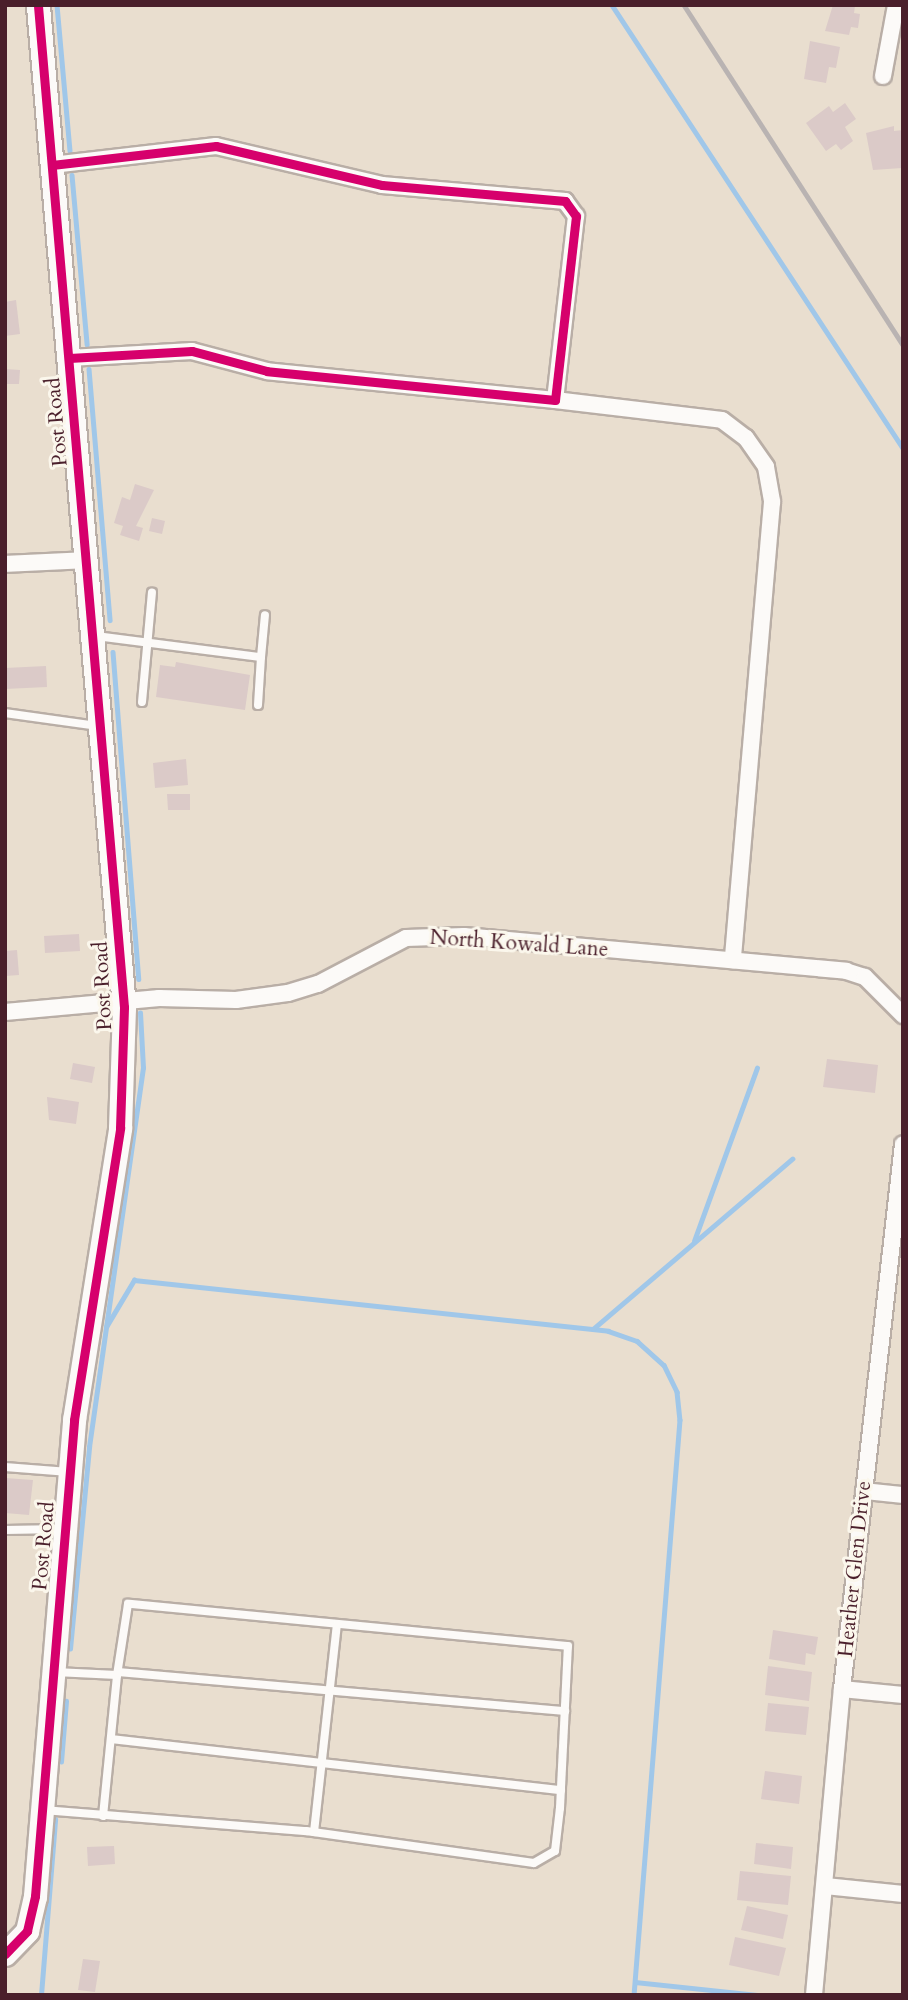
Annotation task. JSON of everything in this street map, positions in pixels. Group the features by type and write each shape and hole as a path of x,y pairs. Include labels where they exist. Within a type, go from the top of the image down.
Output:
{"street":[{"name":"Post Road","path":"5,1954 27,1931 35,1896 63,1529 120,1128 124,1003 38,5"},
{"path":"883,76 895,5"},
{"path":"52,164 216,146 370,183 565,201 576,216 555,400"},
{"path":"69,358 192,351 267,371 722,420 746,438 766,467 772,502 733,960"},
{"path":"5,564 86,560"},
{"name":"North Kowald Lane","path":"5,1012 159,998 236,1000 288,993 318,984 406,938 464,936 846,971 865,977 903,1015"},
{"name":"Heather Glen Drive","path":"814,1989 842,1689 903,1144"},
{"path":"886,1296 903,1298"},
{"path":"864,1491 903,1495"},
{"path":"842,1689 903,1695"},
{"path":"825,1886 903,1894"}],"lane":[{"path":"142,702 152,592"},
{"path":"258,705 265,615"},
{"path":"93,636 147,646 261,657"},
{"path":"5,713 101,727"},
{"path":"5,1467 69,1472"},
{"path":"5,1530 63,1529"},
{"path":"41,1810 103,1815 314,1832 534,1863 555,1852 568,1646 128,1604 103,1815"},
{"path":"314,1832 337,1624"},
{"path":"52,1672 330,1688 565,1711"},
{"path":"111,1739 561,1790"}],"building":[{"path":"833,5 855,6 854,13 860,14 858,28 851,27 849,35 825,31"},
{"path":"810,41 840,47 836,68 829,67 826,83 804,79"},
{"path":"845,103 856,119 845,127 853,141 841,150 836,144 826,151 806,123 829,106 833,112"},
{"path":"894,126 894,131 903,130 902,168 873,170 866,133"},
{"path":"16,300 20,334 5,336 5,302"},
{"path":"5,369 20,370 19,384 5,384"},
{"path":"135,484 154,490 136,526 143,528 139,541 120,535 123,526 114,523 122,497 130,500"},
{"path":"152,518 165,521 162,534 149,531"},
{"path":"176,662 250,675 245,710 156,697 160,665 175,667"},
{"path":"46,666 47,687 5,689 5,668"},
{"path":"186,759 188,785 155,788 153,763"},
{"path":"167,794 190,794 190,810 168,810"},
{"path":"79,934 80,951 45,953 44,936"},
{"path":"17,950 19,975 5,976 5,951"},
{"path":"827,1059 878,1065 875,1093 823,1087"},
{"path":"73,1063 95,1067 92,1083 70,1079"},
{"path":"47,1097 79,1102 76,1124 49,1120"},
{"path":"5,1478 33,1480 29,1515 5,1513"},
{"path":"773,1630 818,1637 815,1655 806,1653 805,1665 769,1659"},
{"path":"768,1666 812,1672 809,1701 765,1695"},
{"path":"768,1703 809,1707 806,1735 765,1731"},
{"path":"765,1771 802,1776 799,1804 761,1799"},
{"path":"756,1843 793,1847 791,1869 754,1864"},
{"path":"114,1846 115,1864 88,1866 87,1847"},
{"path":"740,1871 791,1876 788,1905 737,1900"},
{"path":"747,1906 788,1915 783,1939 741,1930"},
{"path":"735,1937 786,1948 779,1976 729,1965"},
{"path":"83,1959 100,1961 95,1992 78,1990"}],"waterway":[{"path":"57,5 70,150"},
{"path":"612,5 903,448"},
{"path":"72,175 87,344"},
{"path":"89,369 110,620"},
{"path":"113,652 139,979"},
{"path":"70,1649 89,1447 143,1068 140,1013"},
{"path":"694,1241 757,1068"},
{"path":"593,1329 792,1159"},
{"path":"106,1327 134,1280 608,1331 637,1341 664,1365 677,1392 680,1420 634,1995"},
{"path":"61,1762 66,1701"},
{"path":"41,1995 55,1820"},
{"path":"635,1982 759,1995"}],"railway":[{"path":"684,5 903,345"}],"cycle path":[{"path":"5,1954 27,1931 35,1896 74,1420 120,1128 124,1007 38,5"},
{"path":"52,165 216,146 382,185 565,201 576,216 555,400 267,371 192,351 69,358"}]}
